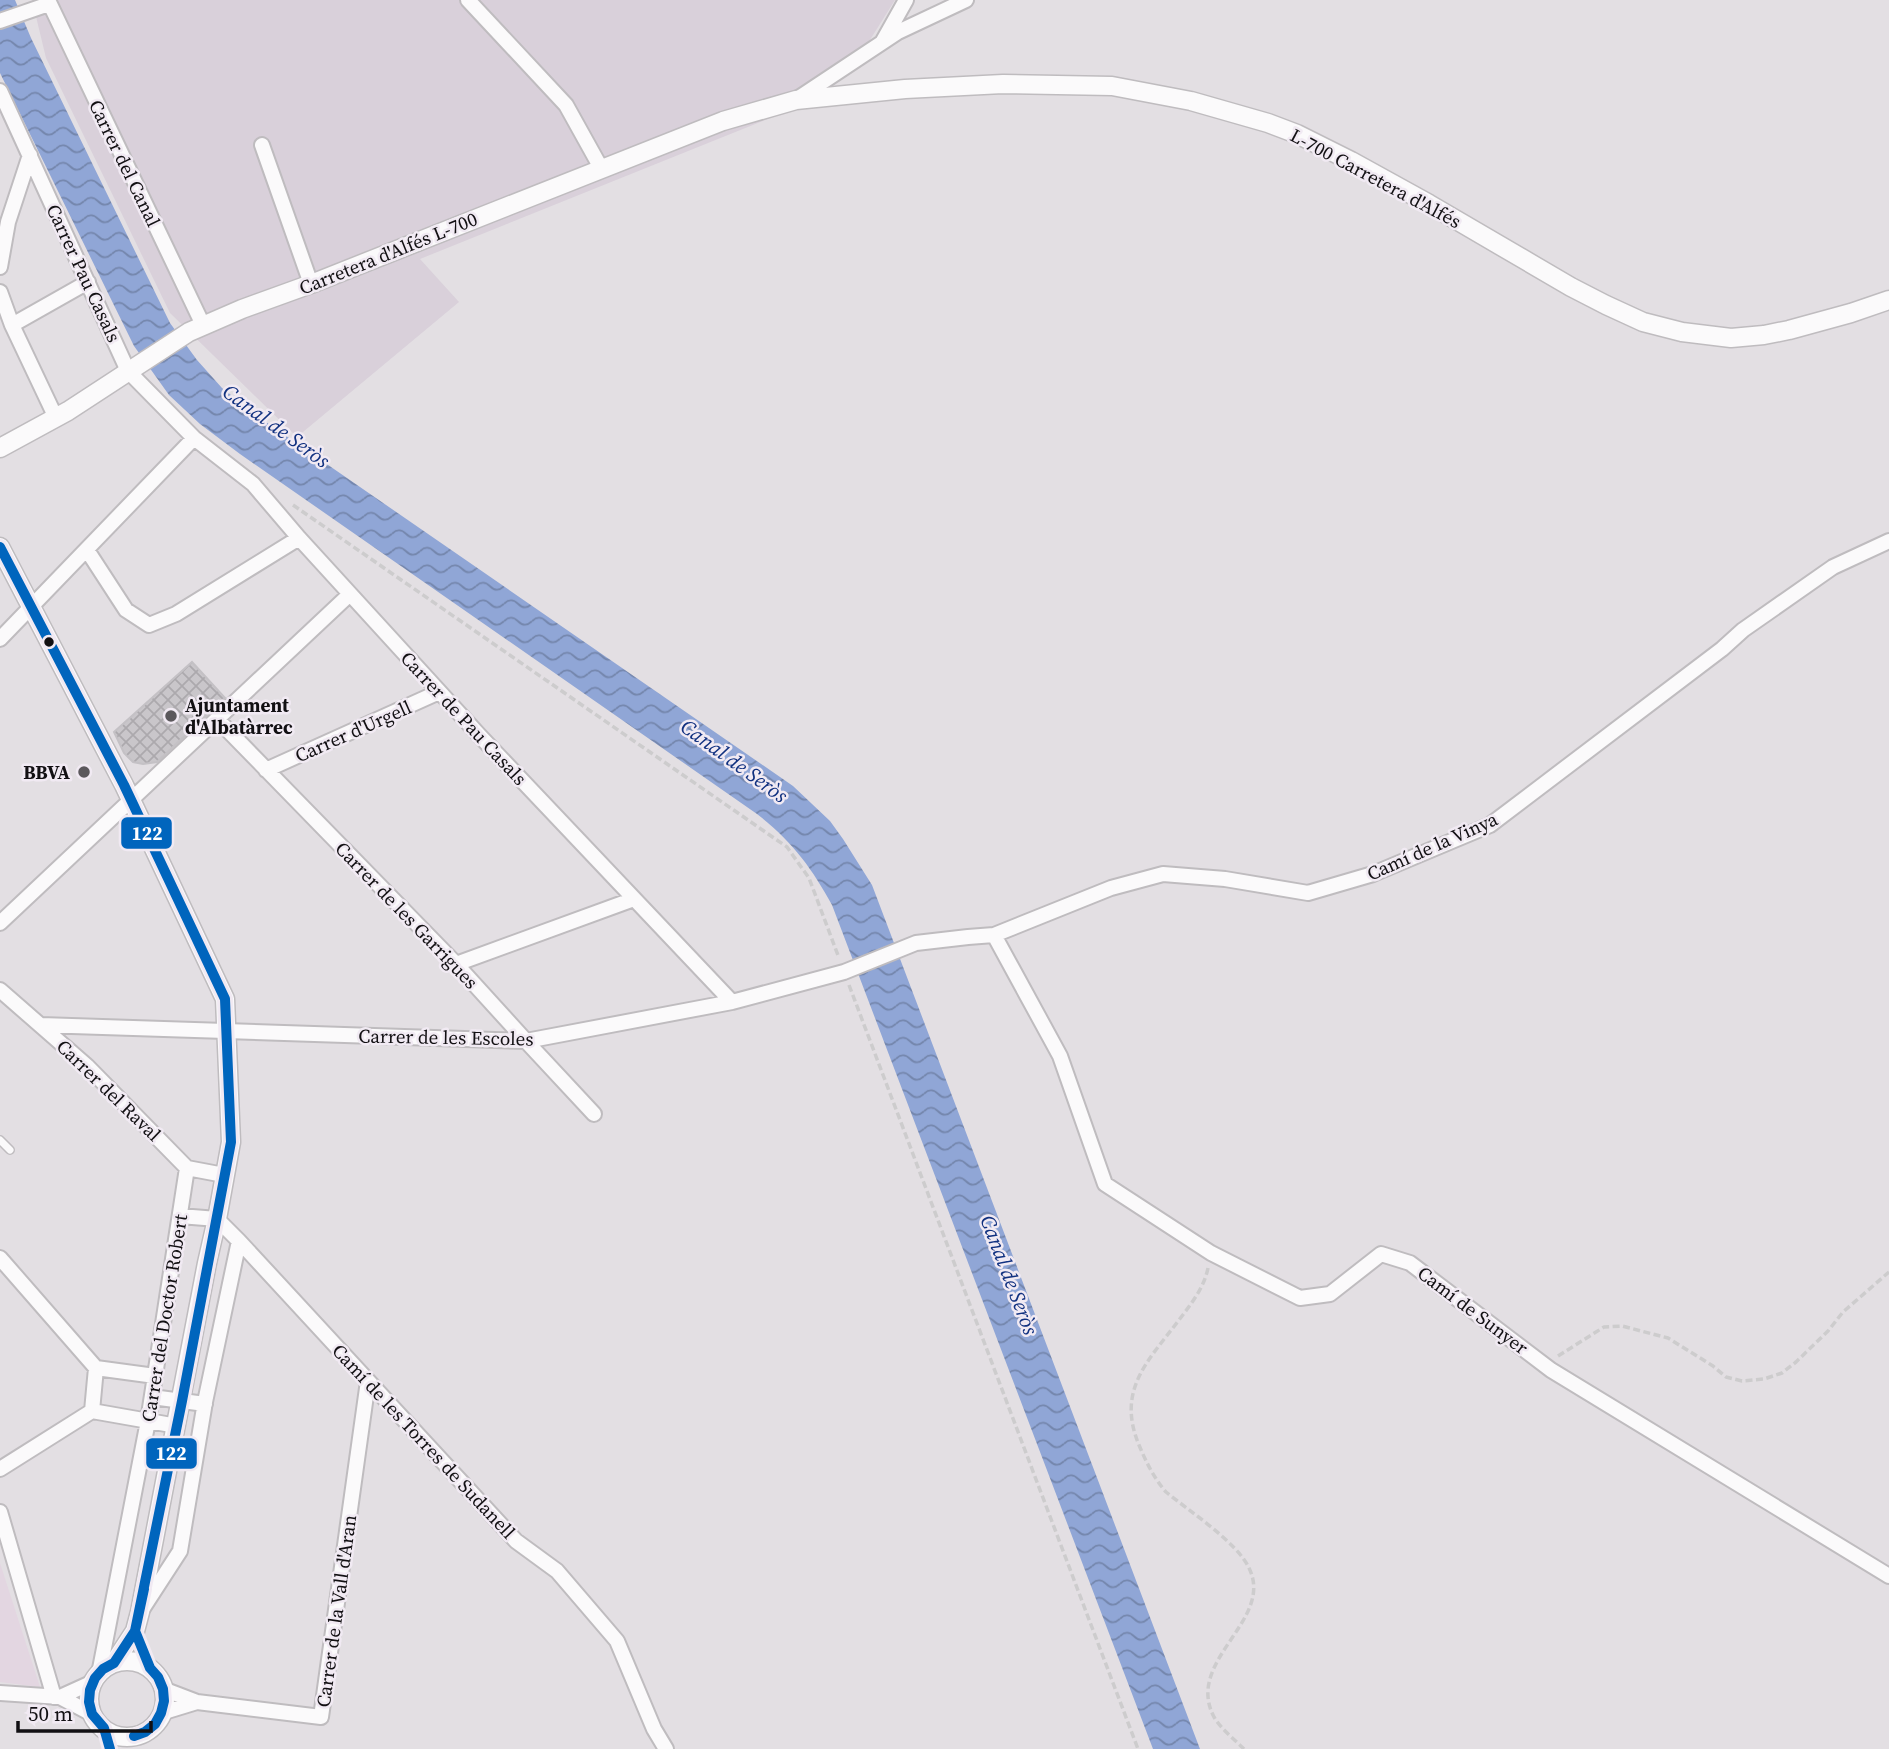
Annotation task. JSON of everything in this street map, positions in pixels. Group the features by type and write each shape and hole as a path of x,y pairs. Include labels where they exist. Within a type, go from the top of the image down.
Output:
{"street":[{"path":"468,0 566,106 601,168"},
{"path":"882,42 906,0"},
{"path":"796,100 898,32 966,0"},
{"path":"0,22 48,2"},
{"name":"Carrer del Canal","path":"48,2 196,328"},
{"name":"L-700 Carretera d'Alfés","path":"796,100 905,89 1003,84 1112,86 1152,92 1268,123 1297,134 1430,204 1571,287 1643,322 1682,332 1731,338 1789,330 1889,300"},
{"name":"Carrer Pau Casals","path":"0,91 128,371 194,438"},
{"name":"Carretera d'Alfés L-700","path":"0,449 56,418 196,328 723,121 796,100"},
{"path":"262,145 312,284"},
{"path":"0,267 8,222 30,156"},
{"path":"12,325 88,282"},
{"path":"0,292 12,325 56,418"},
{"path":"0,639 194,438"},
{"name":"Carrer de Pau Casals","path":"194,438 253,484 439,692 732,1002"},
{"path":"87,550 126,610 149,625 176,614 299,538"},
{"name":"Camí de la Vinya","path":"844,972 916,943 994,935 1111,888 1163,874 1225,879 1308,893 1373,874 1490,825 1712,657 1743,630 1833,567 1889,541"},
{"name":"Carrer del Doctor Robert","path":"0,547 131,799 225,999 231,1142 140,1612 135,1631 114,1663"},
{"path":"0,923 350,594"},
{"name":"Carrer d'Urgell","path":"266,770 439,692"},
{"name":"Carrer de les Garrigues","path":"217,719 456,964 594,1114"},
{"path":"456,964 634,899"},
{"name":"Camí de Sunyer","path":"994,935 1060,1056 1105,1184 1211,1253 1300,1298 1330,1294 1381,1254 1410,1263 1545,1365 1889,1576"},
{"name":"Carrer de les Escoles","path":"41,1026 526,1041 732,1002 844,972"},
{"name":"Carrer del Raval","path":"0,990 87,1066 187,1168"},
{"path":"187,1168 224,1175"},
{"name":"Carrer del Doctor Robert","path":"96,1678 148,1421 187,1168"},
{"path":"180,1216 218,1219"},
{"name":"Carrer del Doctor Robert","path":"140,1612 180,1551 205,1404 239,1241 218,1219"},
{"name":"Camí de les Torres de Sudanell","path":"239,1241 516,1541 557,1571 617,1640 654,1729 666,1749"},
{"path":"0,1258 96,1368 155,1376"},
{"path":"92,1411 96,1368"},
{"name":"Carrer de la Vall d'Aran","path":"163,1689 197,1702 321,1717 368,1381"},
{"path":"152,1397 205,1404"},
{"path":"0,1469 92,1411 177,1426"},
{"path":"0,1512 57,1697"},
{"path":"0,1693 57,1697 98,1721 109,1732 129,1742 155,1724 164,1701 163,1689 150,1668 135,1631"},
{"path":"57,1697 96,1678 114,1663 126,1661 150,1668"},
{"path":"96,1678 90,1690 89,1702 110,1749"},
{"name":"Carrer de la Vall d'Aran","path":"161,1713 197,1702"}],"lane":[{"path":"0,1140 10,1150"}],"path":[{"path":"289,502 787,847 809,878 1138,1749"},
{"path":"1211,1253 1206,1278 1193,1301 1137,1379 1129,1407 1134,1434 1157,1482 1241,1553 1254,1577 1254,1592 1249,1611 1213,1668 1208,1693 1214,1717 1244,1749"},
{"path":"1545,1365 1604,1327 1622,1326 1668,1338 1727,1377 1742,1381 1764,1379 1782,1373 1796,1362 1843,1312 1889,1272"}],"shaded area":[{"path":"32,0 895,0 868,43 790,110 420,259 459,302 297,437 170,313 46,58"},
{"path":"0,1563 40,1687 0,1682"}],"water":[{"name":"Canal de Seròs","path":"0,0 15,0 170,323 222,388 263,420 793,786 830,821 843,839 872,885 1200,1749 1153,1749 832,905 817,879 790,844 757,814 240,454 200,424 169,395 134,346 0,73"}],"building":[{"name":"Ajuntament d'Albatàrrec","path":"192,662 225,698 157,762 133,762 124,753 114,732"}],"transit line":[{"name":"122","path":"0,547 124,785 225,999 231,1142 182,1401 135,1631 114,1663 103,1669 95,1678 90,1690 92,1714 104,1728 110,1749"},
{"name":"122","path":"134,1736 155,1724 164,1701 163,1689 150,1668 135,1631 144,1589"}],"place":[{"name":"Ajuntament d'Albatàrrec","path":"171,716"},
{"name":"BBVA","path":"84,772"}]}
